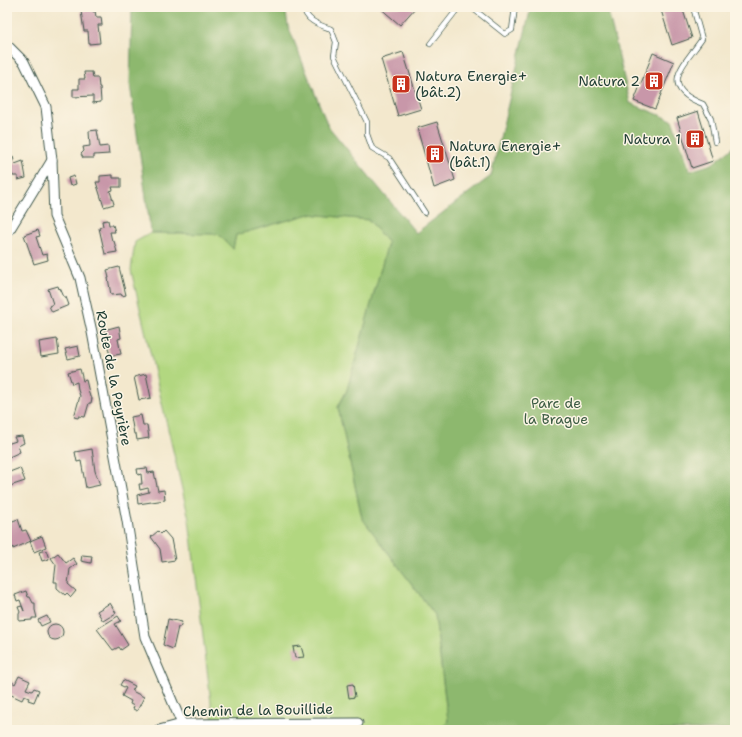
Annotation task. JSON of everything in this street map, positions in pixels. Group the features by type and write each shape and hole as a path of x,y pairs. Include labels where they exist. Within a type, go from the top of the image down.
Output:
{"street":[{"name":"Route de la Peyrière","path":"7,46 24,62 46,107 52,160 54,216 80,278 84,294 127,521 144,637 182,724"},
{"path":"7,234 52,160"},
{"name":"Chemin de la Bouillide","path":"158,730 182,724 358,723"}],"lane":[{"path":"304,7 303,10 311,21 331,29 336,42 334,56 367,122 367,134 372,148 389,158 425,213"},
{"path":"430,44 459,7"},
{"path":"471,7 505,34 512,30 515,7"},
{"path":"693,7 702,39 681,68 678,75 679,88 690,99 703,104 711,119 715,142"}],"green space":[{"name":"Parc de la Brague","path":"132,7 285,7 288,26 328,126 416,233 491,176 531,7 607,7 630,103 672,120 690,171 712,164 735,146 735,730 439,730 448,721 435,615 362,518 338,407 347,390 388,243 369,220 310,214 236,235 233,249 218,234 151,233 130,84"},
{"path":"309,214 369,220 388,243 347,390 338,407 362,518 435,615 446,707 702,245 447,722 439,730 181,730 213,719 189,519 131,270 135,242 151,233 218,234 233,248 236,235"}],"building":[{"path":"379,7 416,7 400,25"},
{"path":"660,7 682,7 692,38 672,45"},
{"path":"93,9 96,17 101,17 102,25 98,25 100,43 89,44 88,31 84,31 81,11"},
{"name":"Natura Energie+ (bât.2)","path":"403,52 421,109 398,116 381,59"},
{"name":"Natura 2","path":"653,53 674,62 655,109 634,101"},
{"path":"84,72 92,72 93,78 98,78 101,102 93,103 93,96 73,97 73,89 79,89 79,79 85,79"},
{"name":"Natura 1","path":"698,111 713,161 692,168 677,118"},
{"name":"Natura Energie+ (bât.1)","path":"437,122 455,180 434,188 417,128"},
{"path":"97,130 100,147 108,146 109,154 94,155 94,158 83,158 81,154 84,151 83,147 90,146 89,131"},
{"path":"13,157 15,164 23,161 26,178 18,180 18,176 13,176 11,172 7,173 7,158"},
{"path":"113,175 113,178 121,178 121,187 112,187 113,190 110,191 114,204 104,207 96,182 100,182 100,176"},
{"path":"74,176 76,184 70,186 68,178"},
{"path":"108,220 109,225 113,225 115,232 110,232 117,252 105,254 99,228 103,226 102,221"},
{"path":"38,230 40,236 36,237 42,255 47,254 48,260 34,264 24,235"},
{"path":"119,267 126,295 122,296 121,294 111,295 107,270"},
{"path":"58,286 64,297 66,297 69,305 52,312 49,306 53,304 48,289"},
{"path":"119,326 121,338 118,339 121,354 110,356 104,330"},
{"path":"57,339 59,354 41,357 39,342"},
{"path":"78,346 80,356 68,359 65,349"},
{"path":"80,369 83,381 86,380 90,397 92,398 85,417 79,416 78,418 74,417 80,396 77,382 72,384 68,372"},
{"path":"146,374 151,398 139,400 134,377"},
{"path":"141,415 143,425 147,425 149,438 137,440 136,434 134,434 131,417"},
{"path":"22,436 24,443 18,446 20,452 7,458 7,444 16,441 14,437"},
{"path":"92,449 95,471 100,485 86,488 81,461 77,462 75,452"},
{"path":"20,468 25,481 7,487 7,473"},
{"path":"147,468 148,473 154,472 158,491 164,490 165,500 138,504 137,495 149,492 148,488 140,490 139,484 142,484 141,474 138,475 137,469"},
{"path":"9,519 10,522 18,519 22,531 26,530 31,541 13,549 13,547 7,549 7,539 9,538 7,533 7,520"},
{"path":"158,531 161,534 164,531 171,539 175,560 162,562 160,549 151,537"},
{"path":"42,536 46,547 34,552 30,541"},
{"path":"46,550 49,559 42,561 39,552"},
{"path":"58,553 66,563 73,558 77,564 70,569 68,584 76,591 71,597 67,593 65,595 57,588 57,582 54,582 56,565 51,558"},
{"path":"82,555 92,556 91,563 81,561"},
{"path":"26,591 28,597 30,597 33,603 35,603 37,618 19,621 20,612 18,607 22,606 24,611 20,600 17,601 15,595"},
{"path":"110,603 116,613 103,621 97,611"},
{"path":"47,616 50,622 41,626 38,620"},
{"path":"118,616 121,621 115,624 128,645 121,650 119,647 113,650 97,629"},
{"path":"168,619 182,622 180,627 178,627 173,649 163,645"},
{"path":"55,624 61,626 63,632 61,638 55,640 49,638 47,632 49,626"},
{"path":"301,646 304,657 295,658 293,647"},
{"path":"7,676 15,684 19,676 30,681 26,689 32,691 34,688 39,690 34,702 28,700 29,698 24,696 22,700 7,693"},
{"path":"123,680 135,686 132,691 144,697 137,711 133,709 134,706 130,704 131,701 122,696 126,688 120,685"},
{"path":"353,684 355,697 349,698 347,685"}],"place":[{"name":"Natura 2","path":"654,81"},
{"name":"Natura Energie+ (bât.2)","path":"401,84"},
{"name":"Natura 1","path":"695,139"},
{"name":"Natura Energie+ (bât.1)","path":"435,154"}]}
